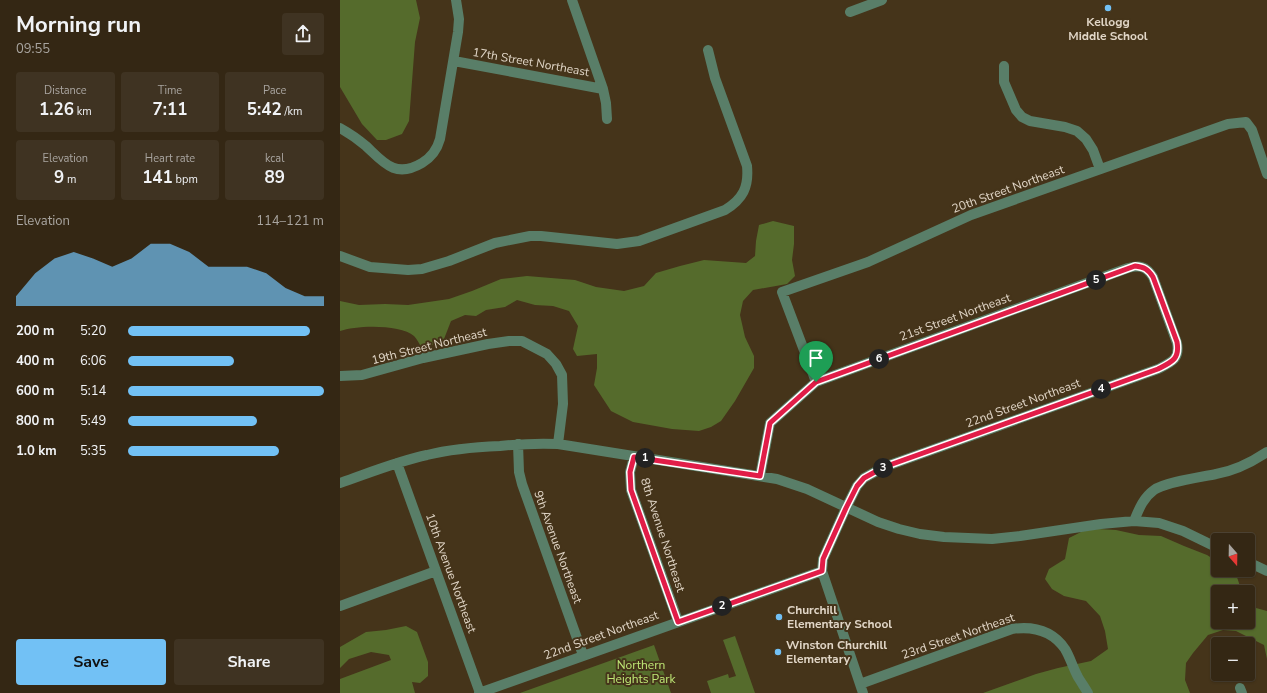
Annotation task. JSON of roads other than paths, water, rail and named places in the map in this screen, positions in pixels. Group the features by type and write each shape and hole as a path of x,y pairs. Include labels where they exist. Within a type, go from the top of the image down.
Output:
{"street":[{"path":"340,128 364,145 383,163 391,167 397,169 409,168 428,160 437,147 454,62 460,20 456,0"},
{"path":"572,0 603,89 607,119"},
{"path":"850,12 882,0"},
{"path":"340,256 370,267 408,270 449,261 495,244 530,236 617,244 628,243 725,210 735,204 741,197 748,177 747,166 715,78 708,50"},
{"name":"17th Street Northeast","path":"454,62 603,89"},
{"path":"1004,66 1004,82 1016,110 1022,117 1030,121 1064,127 1077,131 1086,139 1093,150 1100,169"},
{"name":"20th Street Northeast","path":"816,382 782,292 868,262 944,226 971,215 1228,124 1246,122 1252,130 1267,174"},
{"name":"21st Street Northeast","path":"760,476 770,423 816,382 1135,266 1148,269 1153,277 1166,310"},
{"name":"22nd Street Northeast","path":"846,508 857,486 864,478 884,467 1151,372 1169,363 1176,358 1178,351 1177,342 1166,310"},
{"name":"19th Street Northeast","path":"340,376 362,375 423,358 488,344 509,341 522,342 547,354 556,364 562,376 563,404 558,444"},
{"path":"340,483 428,454 518,444 558,444 777,479 801,486 878,522 899,529 944,537 992,539 1134,521 1159,524 1183,530 1211,544"},
{"name":"9th Avenue Northeast","path":"518,444 519,472 522,484 583,656"},
{"path":"1134,521 1142,501 1155,488 1218,474 1255,460 1267,452"},
{"name":"8th Avenue Northeast","path":"634,457 630,472 631,490 678,622"},
{"name":"10th Avenue Northeast","path":"397,463 479,693"},
{"path":"846,508 823,559 822,571 861,688"},
{"path":"1255,565 1267,571"},
{"path":"340,606 436,571"},
{"name":"22nd Street Northeast","path":"479,693 822,571"},
{"name":"23rd Street Northeast","path":"861,688 1012,629 1024,627 1036,628 1057,639 1064,648 1088,693"}],"place":[{"name":"Kellogg Middle School","path":"1108,8"},
{"name":"Churchill Elementary School","path":"779,617"},
{"name":"Winston Churchill Elementary","path":"778,652"}],"park label":[{"name":"Northern Heights Park","path":"641,672"}]}
